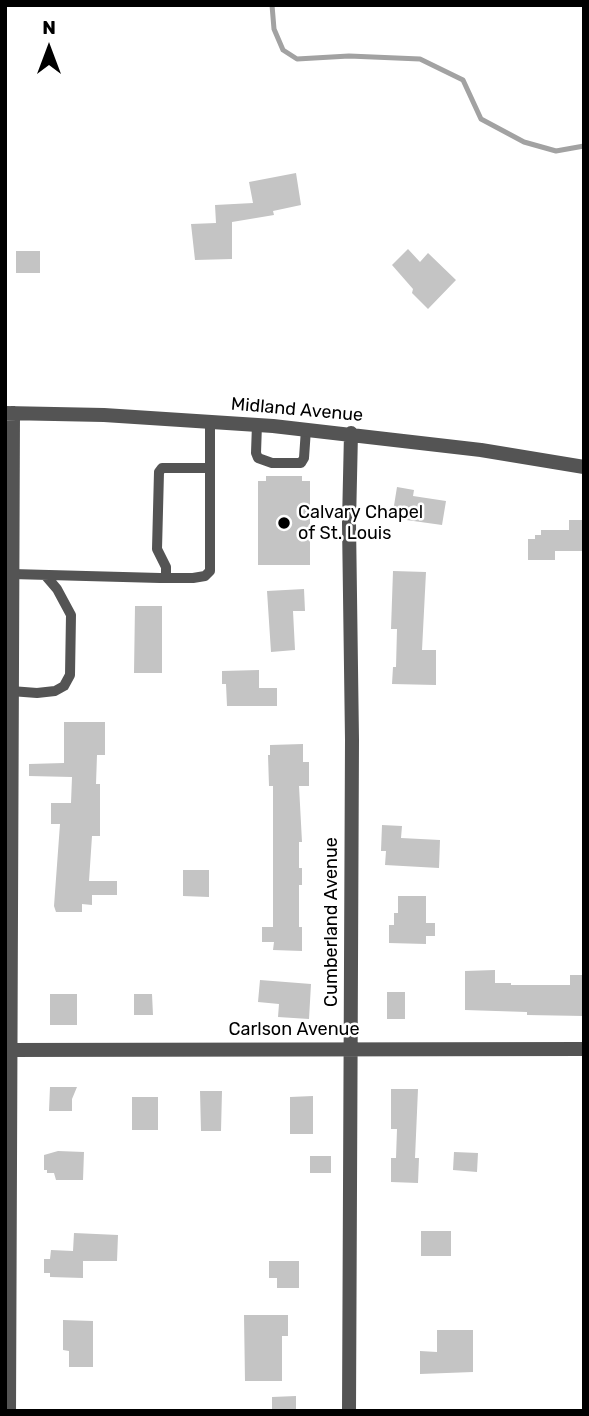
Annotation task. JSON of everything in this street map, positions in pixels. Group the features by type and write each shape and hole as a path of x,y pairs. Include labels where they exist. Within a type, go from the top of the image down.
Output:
{"street":[{"name":"Midland Avenue","path":"9,413 210,421 351,433 584,467"},
{"path":"9,413 13,873 8,1050 9,1411"},
{"name":"Cumberland Avenue","path":"349,1411 351,433"},
{"name":"Carlson Avenue","path":"8,1050 584,1049"}],"lane":[{"path":"12,574 166,578 205,576 210,571 210,421"},
{"path":"257,425 256,453 258,458 272,463 301,463 306,429"},
{"path":"166,578 166,566 157,549 159,471 162,468 210,468"},
{"path":"11,691 55,691 64,686 70,675 71,615 57,589 45,575"}],"building":[{"path":"296,173 301,205 273,211 274,215 232,222 232,259 195,260 191,224 216,223 215,205 253,203 249,182"},
{"path":"408,249 420,262 428,253 456,280 428,309 412,293 413,289 392,265"},
{"path":"16,251 40,251 40,273 16,273"},
{"name":"Calvary Chapel of St. Louis","path":"266,476 302,476 302,481 310,481 310,565 258,565 258,481 266,481"},
{"path":"397,487 414,490 413,496 446,501 442,525 392,518"},
{"path":"569,520 584,520 584,551 555,551 555,560 528,560 528,539 541,535 541,530 569,530"},
{"path":"393,571 426,572 422,650 436,650 436,685 392,684 393,667 396,667 397,629 391,629"},
{"path":"304,589 305,611 293,611 295,650 271,652 267,591"},
{"path":"135,606 162,606 162,673 134,673"},
{"path":"259,670 259,688 277,688 277,706 227,706 226,684 222,684 222,671"},
{"path":"64,722 105,722 105,755 97,755 100,836 92,836 89,881 117,881 117,895 92,895 92,905 82,904 82,912 56,912 54,906 60,824 51,824 51,803 71,803 72,777 29,776 29,764 64,763"},
{"path":"303,744 303,762 309,762 309,786 299,786 302,842 299,842 299,868 302,868 302,885 299,885 299,927 302,927 302,951 273,950 274,942 262,942 262,927 273,927 273,786 269,786 268,755 270,745"},
{"path":"382,825 402,826 401,838 440,840 439,868 385,865 386,851 381,851"},
{"path":"183,870 209,870 209,897 183,896"},
{"path":"398,896 426,896 426,923 435,923 435,936 426,936 426,944 389,943 389,925 394,925 394,913 398,913"},
{"path":"495,970 495,983 511,985 570,985 570,975 584,975 584,1016 465,1010 465,971"},
{"path":"260,980 311,984 309,1019 278,1017 279,1004 258,1002"},
{"path":"387,992 405,992 405,1019 387,1019"},
{"path":"50,994 77,994 77,1025 50,1025"},
{"path":"134,994 152,994 153,1015 134,1015"},
{"path":"50,1087 77,1087 72,1099 72,1111 49,1111"},
{"path":"391,1089 418,1089 415,1158 419,1158 418,1183 391,1182 391,1158 396,1158 397,1129 391,1129"},
{"path":"200,1091 222,1091 221,1131 201,1131"},
{"path":"313,1096 313,1134 290,1134 290,1097"},
{"path":"132,1097 158,1097 158,1130 132,1130"},
{"path":"58,1151 84,1152 83,1180 56,1180 54,1173 44,1170 44,1155"},
{"path":"454,1152 478,1153 477,1172 453,1170"},
{"path":"310,1156 331,1156 331,1173 310,1173"},
{"path":"421,1231 451,1231 451,1256 421,1256"},
{"path":"74,1233 118,1235 117,1261 83,1261 83,1278 50,1277 50,1273 44,1273 44,1259 50,1259 51,1250 73,1251"},
{"path":"269,1261 299,1261 299,1288 277,1288 277,1278 269,1278"},
{"path":"244,1315 288,1315 288,1336 282,1336 282,1381 245,1381"},
{"path":"63,1320 93,1321 93,1367 69,1367 69,1351 63,1350"},
{"path":"437,1330 473,1330 473,1372 420,1374 420,1351 437,1352"},
{"path":"296,1396 296,1411 272,1411 272,1397"}],"waterway":[{"path":"272,5 274,29 283,50 297,59 349,56 420,59 463,80 481,119 524,142 556,151 584,146"}],"place":[{"name":"Calvary Chapel of St. Louis","path":"284,523"}]}
